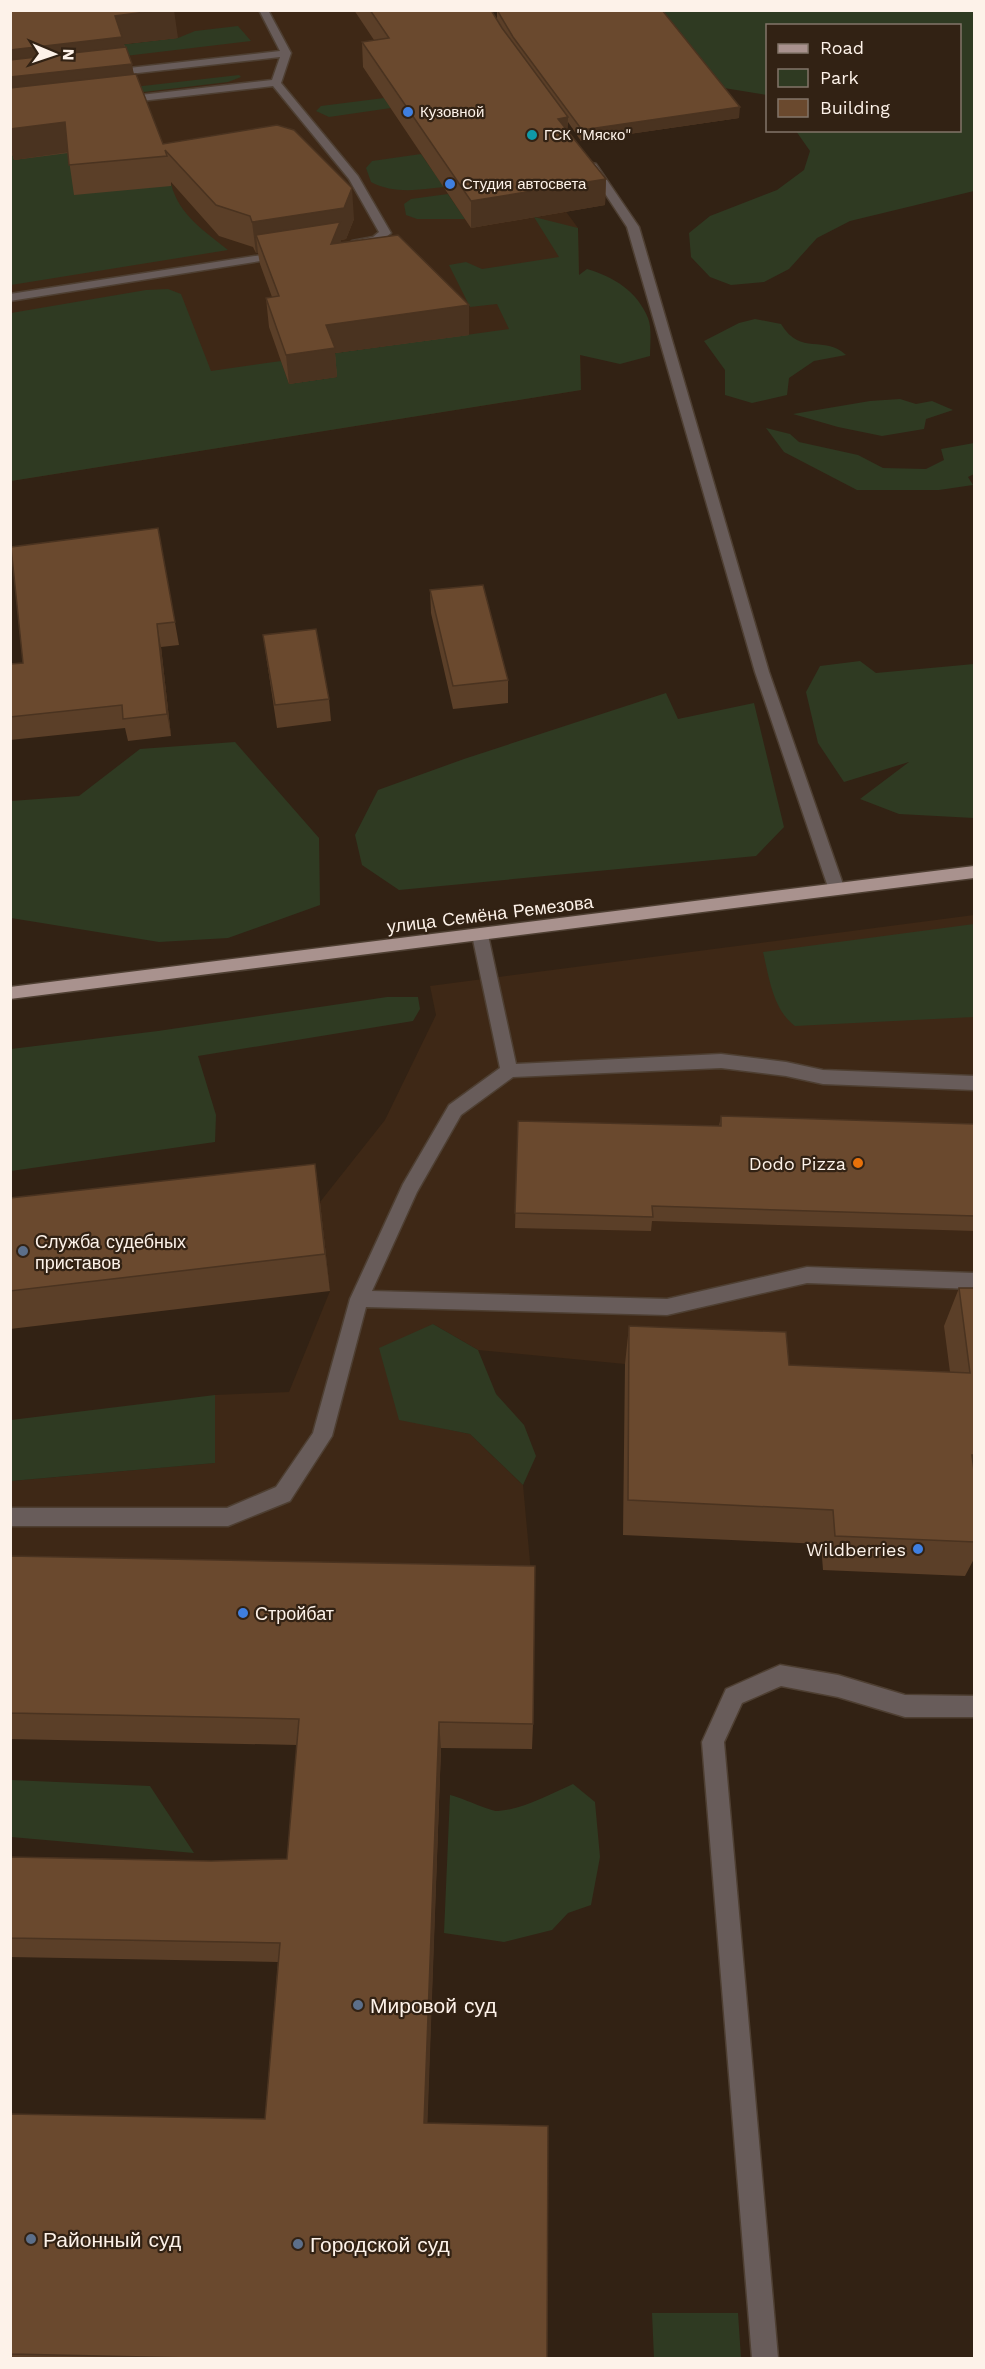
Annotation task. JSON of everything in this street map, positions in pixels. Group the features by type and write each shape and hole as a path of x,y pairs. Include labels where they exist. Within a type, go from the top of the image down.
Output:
{"main road":[{"name":"улица Семёна Ремезова","path":"10,993 975,872"}],"street":[{"path":"263,10 286,53 276,83"},
{"path":"102,74 286,53"},
{"path":"112,102 276,83"},
{"path":"276,83 354,178 385,233 376,240 341,246"},
{"path":"585,155 633,227 762,672 837,890"},
{"path":"10,298 295,253"},
{"path":"480,935 509,1071"},
{"path":"10,1517 228,1517 283,1494 322,1436 359,1299 409,1189 455,1110 509,1071 721,1061 786,1069 822,1077 975,1083"},
{"path":"359,1299 667,1307 807,1275 975,1281"},
{"path":"765,2358 713,1742 735,1696 780,1675 838,1686 905,1706 975,1707"}],"shaded area":[{"path":"11,11 419,11 578,228 581,390 11,481"},
{"path":"974,915 974,1328 954,1410 776,1370 625,1364 478,1350 433,1324 399,1419 470,1434 523,1485 533,1595 11,1585 11,1481 214,1463 215,1395 289,1392 330,1291 320,1202 385,1120 436,1015 430,986"}],"green space":[{"path":"661,11 974,11 974,191 850,221 817,238 789,269 764,282 731,285 710,277 691,257 689,233 710,216 777,190 804,170 810,151 797,132 961,132 961,24 766,24 766,95 724,88"},
{"path":"238,26 251,41 16,69 10,58 178,38 195,31"},
{"path":"239,75 241,77 228,82 17,107 11,101"},
{"path":"384,98 391,108 329,117 316,111 321,106"},
{"path":"10,148 14,160 70,152 170,178 173,190 184,210 200,227 228,250 11,285"},
{"path":"421,154 444,187 397,190 371,182 366,168 372,161"},
{"path":"448,194 465,219 417,219 406,215 404,204 411,199"},
{"path":"534,217 578,228 579,275 587,269 606,276 624,286 638,300 649,322 650,356 620,364 580,355 581,390 11,481 11,313 146,290 168,289 181,294 211,371 281,361 289,384 337,377 329,354 509,329 497,304 470,307 449,265 466,262 482,269 559,257"},
{"path":"755,319 781,324 796,340 829,346 846,355 814,361 789,378 787,395 752,403 725,395 725,370 704,341 739,323"},
{"path":"900,399 916,404 932,401 953,410 926,419 924,429 882,436 838,427 793,414 870,401"},
{"path":"766,428 790,434 799,442 858,455 883,468 926,469 944,460 941,449 974,443 974,474 968,477 973,485 939,490 857,490 784,452"},
{"path":"860,661 876,673 974,664 974,818 899,814 860,799 909,762 844,782 818,743 806,692 820,666"},
{"path":"666,693 678,719 754,703 784,827 756,856 399,890 362,865 355,835 378,790 464,759"},
{"path":"235,742 319,838 320,905 228,938 159,942 11,918 11,801 79,796 140,749"},
{"path":"974,924 974,1017 795,1026 777,1002 763,952"},
{"path":"387,997 418,997 420,1009 413,1021 198,1056 216,1115 215,1142 11,1171 11,1049 158,1031"},
{"path":"433,1324 478,1350 496,1394 524,1425 536,1456 523,1485 470,1434 399,1420 379,1348"},
{"path":"215,1395 215,1463 11,1481 11,1420"},
{"path":"11,1780 150,1786 194,1853 11,1837"},
{"path":"573,1784 595,1802 600,1857 591,1905 568,1913 552,1930 504,1942 444,1933 450,1795 498,1811 526,1805"},
{"path":"652,2313 738,2313 741,2358 654,2358"}],"building":[{"path":"10,10 161,10 115,16 122,37 10,50"},
{"path":"370,10 491,10 568,117 558,119 606,179 471,201 362,42 389,38"},
{"path":"497,10 662,10 740,107 582,130 513,37"},
{"path":"126,47 132,64 10,77 10,60"},
{"path":"136,74 163,144 277,125 294,130 352,188 344,208 252,222 250,216 216,205 165,150 167,156 69,165 65,122 10,129 10,88"},
{"path":"340,222 331,244 398,235 469,305 326,325 335,348 286,355 266,298 279,296 256,235"},
{"path":"158,528 175,622 157,624 167,714 123,719 122,705 10,717 10,664 23,663 11,547"},
{"path":"483,585 508,680 453,686 430,590"},
{"path":"316,629 329,699 275,705 263,635"},
{"path":"721,1116 975,1124 975,1216 652,1206 653,1217 515,1213 518,1121 721,1126"},
{"path":"315,1164 325,1254 10,1291 10,1198"},
{"path":"959,1288 975,1288 975,1455 972,1455 975,1479 975,1542 835,1536 833,1510 628,1500 629,1326 786,1332 789,1365 970,1373"},
{"path":"10,1556 535,1566 533,1724 439,1722 424,2123 548,2126 547,2358 192,2358 10,2354 10,2114 265,2119 280,1943 10,1938 10,1857 211,1861 287,1859 299,1719 10,1713"}],"place":[{"name":"Кузовной","path":"408,112"},
{"name":"ГСК \"Мяско\"","path":"532,135"},
{"name":"Студия автосвета","path":"450,184"},
{"name":"Dodo Pizza","path":"858,1163"},
{"name":"Служба судебных приставов","path":"23,1251"},
{"name":"Wildberries","path":"918,1549"},
{"name":"Стройбат","path":"243,1613"},
{"name":"Мировой суд","path":"358,2005"},
{"name":"Районный суд","path":"31,2239"},
{"name":"Городской суд","path":"298,2244"}]}
